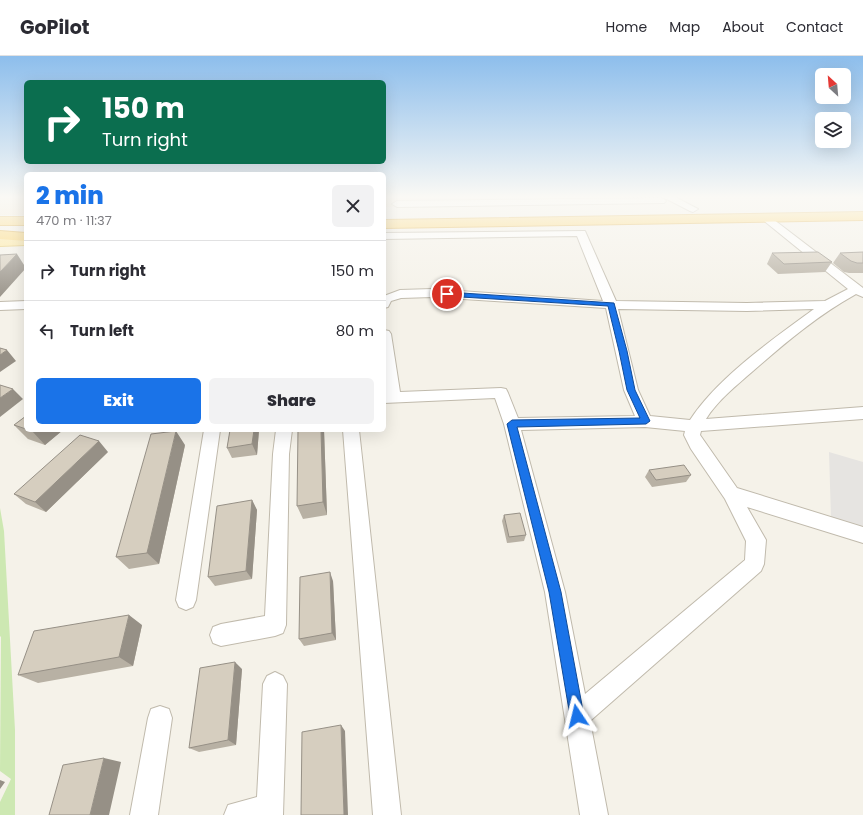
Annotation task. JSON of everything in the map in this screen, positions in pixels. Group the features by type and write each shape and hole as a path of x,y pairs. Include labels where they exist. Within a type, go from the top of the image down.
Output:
{"highway":[{"path":"0,235 24,236"}],"main road":[{"path":"0,242 24,241"}],"street":[{"path":"783,231 860,291"},
{"path":"386,236 581,233 611,305 631,390 646,421"},
{"path":"577,716 754,564 756,540 731,494 697,445 692,435 694,426 704,410 729,384 778,342 827,304 860,291"},
{"path":"386,300 400,294 432,293 611,305 747,307 827,304"},
{"path":"0,306 24,305"},
{"path":"386,360 389,398 501,393 512,424 555,592 594,815"},
{"path":"512,424 646,421 694,426 863,413"},
{"path":"186,600 212,432"},
{"path":"221,635 275,625 281,454 284,432"},
{"path":"351,432 387,815"},
{"path":"731,494 863,535"},
{"path":"238,815 269,811 275,684"},
{"path":"144,815 160,718"}],"green space":[{"path":"0,508 4,531 15,730 15,815 0,815 0,802 11,779 0,771"}],"shaded area":[{"path":"829,452 863,462 863,528 831,518"}],"building":[{"path":"818,252 832,262 784,264 772,253"},
{"path":"863,252 863,263 851,261 840,253"},
{"path":"17,254 0,272 0,255"},
{"path":"0,348 7,350 0,355"},
{"path":"0,385 13,389 0,398"},
{"path":"24,418 24,428 14,425"},
{"path":"176,432 147,553 116,557 151,434"},
{"path":"230,432 254,432 252,444 227,448"},
{"path":"298,432 321,432 323,502 297,506"},
{"path":"80,435 99,441 35,502 14,494"},
{"path":"684,465 691,475 656,480 649,470"},
{"path":"252,500 246,571 208,577 217,506"},
{"path":"520,513 526,535 509,537 504,515"},
{"path":"330,572 332,633 299,639 300,577"},
{"path":"129,615 119,657 18,675 34,631"},
{"path":"235,662 228,740 189,748 200,668"},
{"path":"341,725 344,815 301,815 302,732"},
{"path":"104,758 90,815 49,815 63,765"}],"route":[{"path":"447,294 611,305 631,390 646,421 512,424 555,592 577,716"}]}
